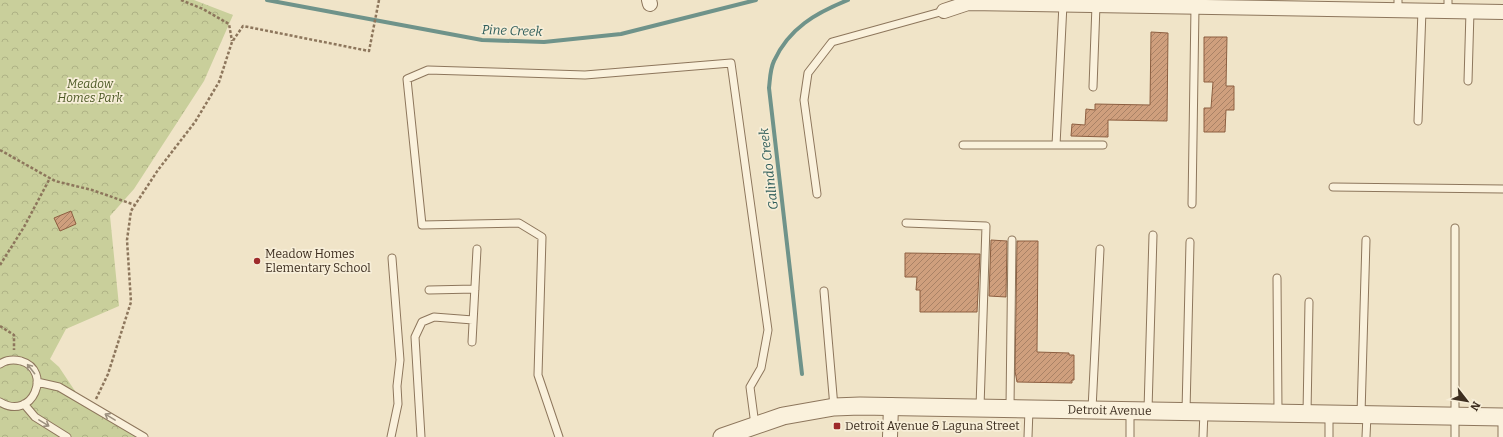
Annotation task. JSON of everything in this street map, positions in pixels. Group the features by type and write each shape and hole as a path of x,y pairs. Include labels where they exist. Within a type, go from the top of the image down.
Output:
{"street":[{"path":"944,11 968,3 1195,6 1398,5 1422,10 1448,5 1470,11 1503,12"},
{"path":"890,437 891,405"},
{"name":"Detroit Avenue","path":"722,437 783,416 834,407 891,405 1503,416"}],"lane":[{"path":"1056,145 1063,4"},
{"path":"1093,87 1096,5"},
{"path":"1192,204 1195,6"},
{"path":"1418,121 1422,10"},
{"path":"817,194 804,100 808,73 832,42 944,11"},
{"path":"1468,81 1470,11"},
{"path":"559,437 538,375 542,237 519,223 422,226 407,79 428,70 585,75 731,63 768,330 762,368 750,387 755,425"},
{"path":"963,145 1103,145"},
{"path":"1333,187 1503,189"},
{"path":"906,223 986,226 980,407"},
{"path":"1455,228 1455,437"},
{"path":"1148,410 1153,235"},
{"path":"1010,407 1012,240"},
{"path":"1366,240 1364,414 1366,437"},
{"path":"1186,411 1190,242"},
{"path":"472,342 477,249"},
{"path":"1092,409 1100,249"},
{"path":"391,437 398,404 397,386 400,360 392,258"},
{"path":"1277,278 1278,412"},
{"path":"429,290 475,288"},
{"path":"824,291 834,407"},
{"path":"1307,413 1309,302"},
{"path":"421,437 415,337 422,322 434,317 473,320"},
{"path":"0,364 10,360 16,360 29,365 36,376 37,382 34,395 24,404 11,406 0,402"},
{"path":"37,382 59,387 144,437"},
{"path":"24,404 35,417 67,437"},
{"path":"1028,437 1029,408"},
{"path":"1130,410 1130,437"},
{"path":"1203,437 1204,411"},
{"path":"1329,413 1329,437"},
{"path":"1502,437 1503,416"}],"path":[{"path":"181,0 203,9 229,24 232,42"},
{"path":"92,406 108,374 131,302 127,240 131,212 158,170 195,122 218,82 232,42 243,26 370,51 379,0"},
{"path":"0,150 50,178 135,205"},
{"path":"0,265 24,227 50,178"},
{"path":"0,326 14,336 16,360"}],"green space":[{"name":"Meadow Homes Park","path":"0,0 194,0 233,15 204,81 134,189 110,216 119,306 66,329 50,359 59,367 81,400 144,437 0,437"}],"building":[{"path":"1151,32 1168,33 1167,121 1108,120 1108,137 1071,136 1072,124 1085,125 1086,109 1095,110 1095,104 1150,105"},
{"path":"1204,37 1227,37 1226,86 1234,86 1234,110 1226,110 1225,132 1204,132 1204,108 1211,108 1213,82 1204,82"},
{"path":"71,211 76,224 60,231 54,218"},
{"path":"991,240 1007,241 1006,297 989,296"},
{"path":"1017,241 1038,241 1037,352 1069,353 1069,355 1074,355 1074,380 1072,380 1072,383 1017,382 1015,371"},
{"path":"905,253 980,254 977,312 920,312 920,290 916,290 917,277 905,277"}],"waterway":[{"name":"Pine Creek","path":"267,0 482,40 544,42 621,34 756,0"},
{"name":"Galindo Creek","path":"802,374 769,88 770,74 780,49 787,39 814,16 848,0"}],"place":[{"name":"Meadow Homes Elementary School","path":"257,261"},
{"name":"Detroit Avenue & Laguna Street","path":"837,426"}]}
